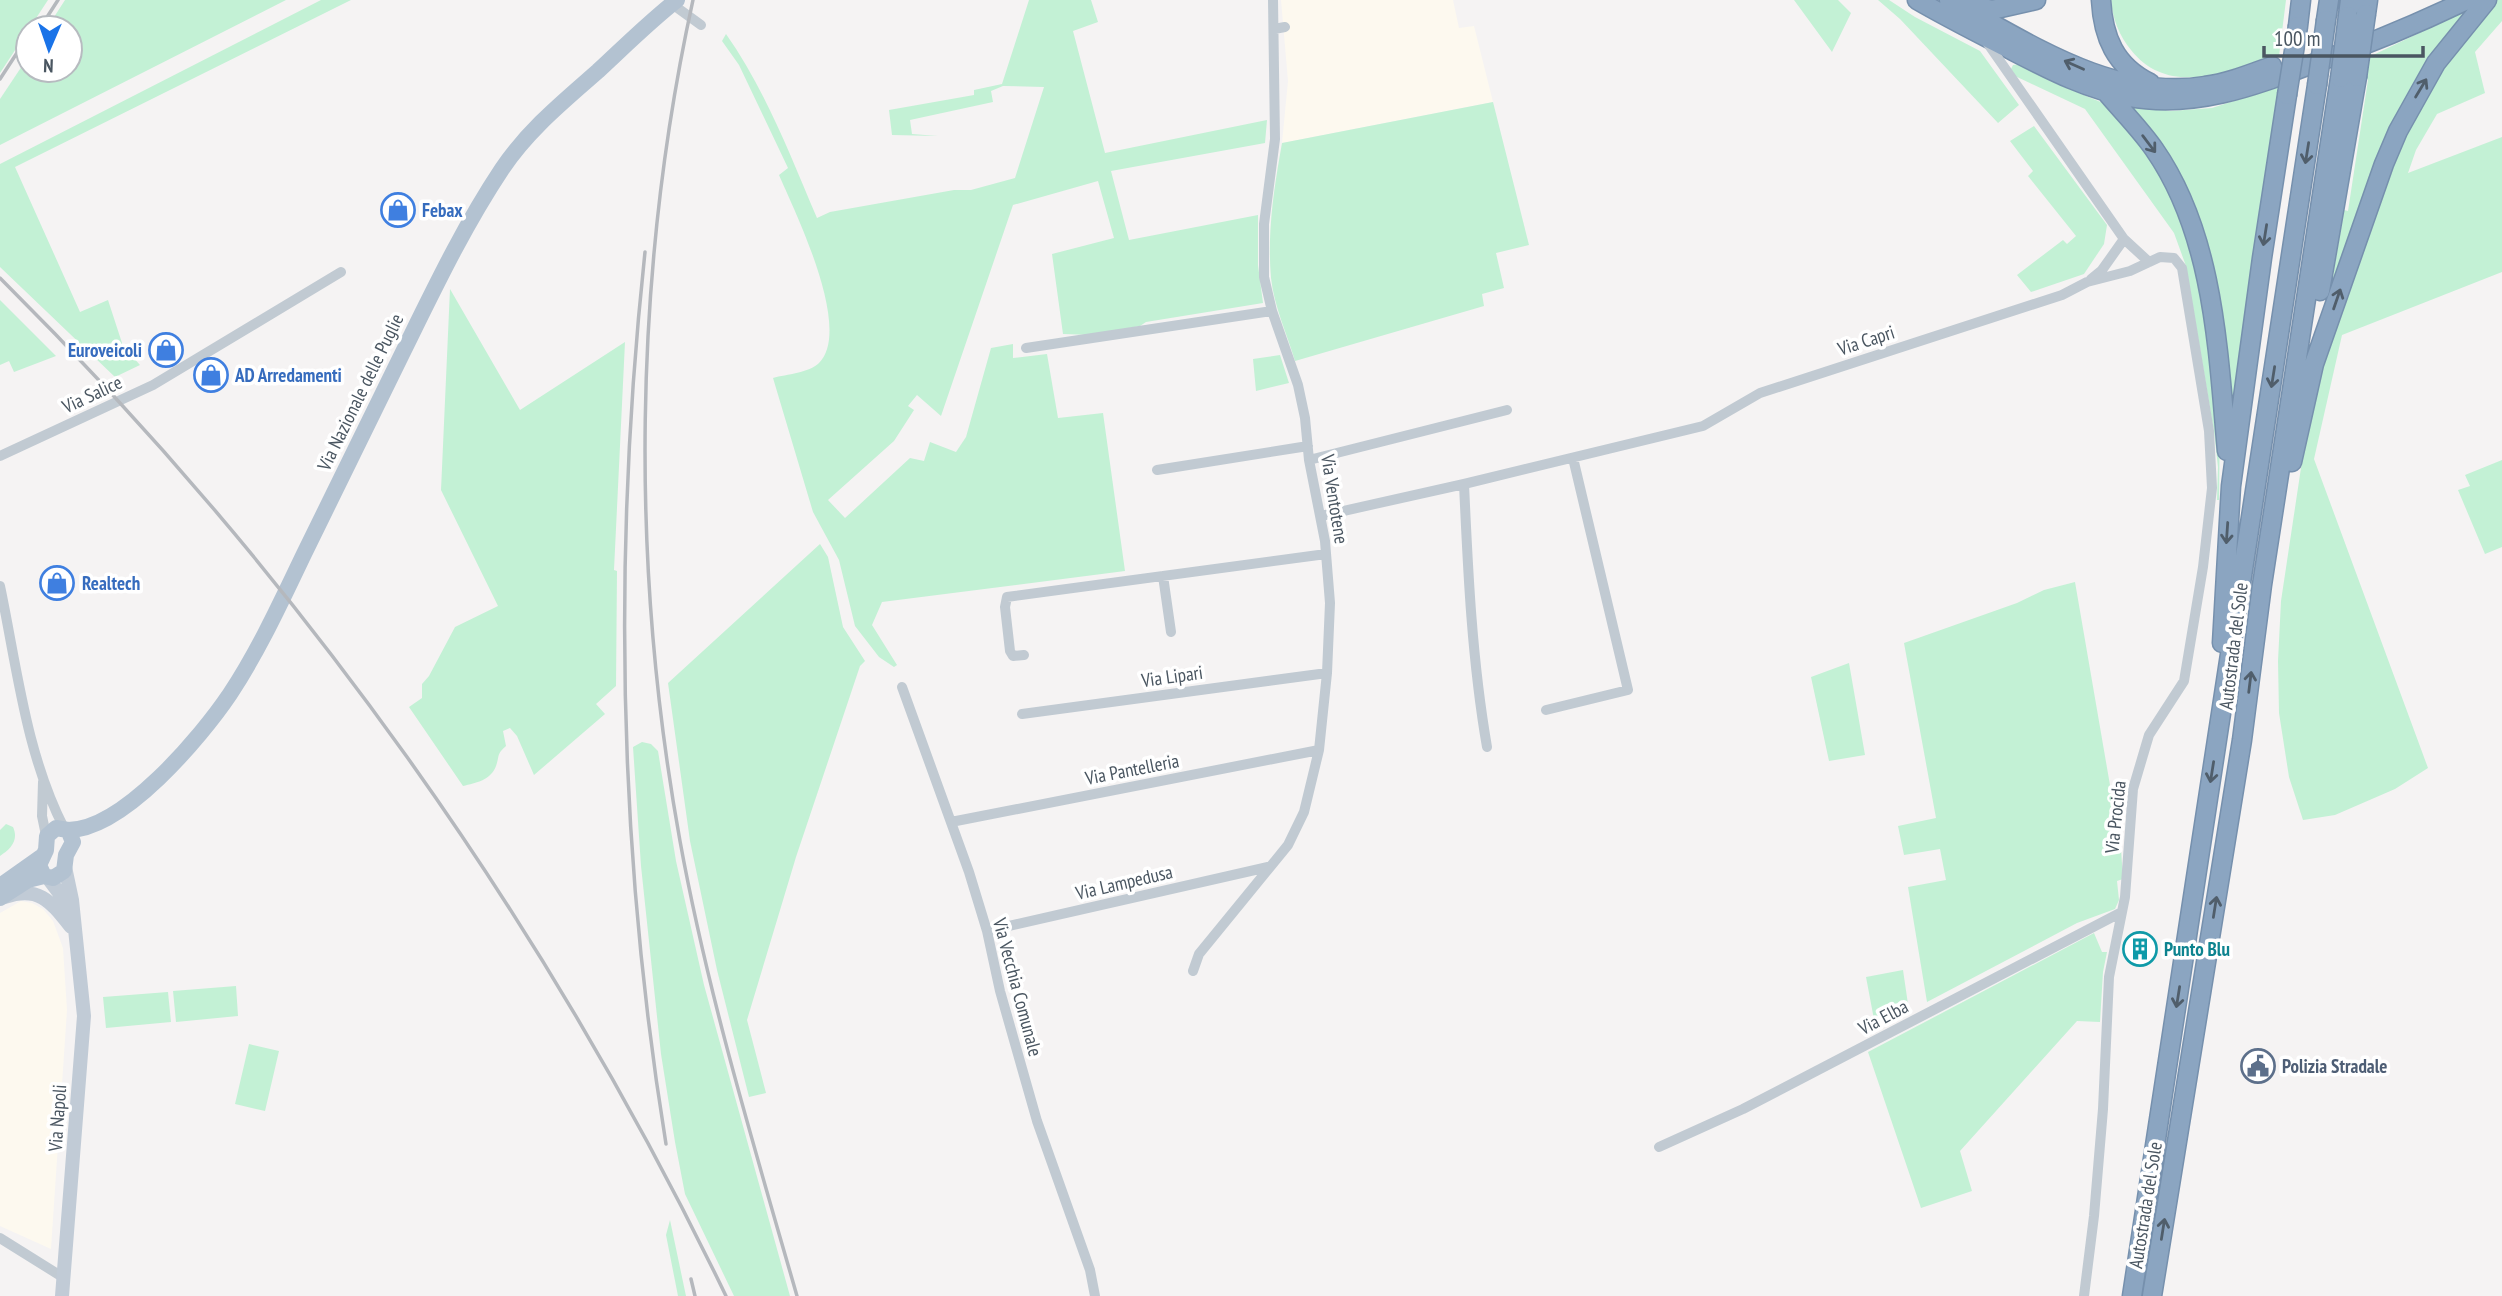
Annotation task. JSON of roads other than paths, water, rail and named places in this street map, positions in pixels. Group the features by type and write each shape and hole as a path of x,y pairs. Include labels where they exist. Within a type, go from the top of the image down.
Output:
{"highway":[{"path":"1917,0 2065,78 2106,92 2158,100 2203,99 2244,89 2393,35 2466,0"},
{"path":"1950,0 1992,10 2036,0"},
{"path":"1950,0 2093,73 2159,88 2205,86 2239,77 2384,26 2441,0"},
{"path":"2101,0 2102,25 2115,54 2136,77 2159,88"},
{"path":"2218,732 2231,486 2301,0"},
{"name":"Autostrada del Sole","path":"2132,1296 2329,0"},
{"path":"2271,529 2290,474 2314,364 2384,163 2398,131 2436,64 2487,0"},
{"path":"2348,77 2343,53 2358,7"},
{"path":"2348,77 2358,7"},
{"name":"Autostrada del Sole","path":"2152,1296 2242,740 2287,427 2313,335 2348,77"},
{"path":"2106,92 2155,150 2181,200 2199,246 2221,371 2231,486"}],"main road":[{"name":"Via Nazionale delle Puglie","path":"47,840 52,830 87,827 146,790 214,717 243,672 272,618 423,312 503,167 552,111 674,2"},
{"name":"Via Nazionale delle Puglie","path":"69,850 93,832 105,818"},
{"path":"0,898 28,880 61,875 73,842 66,829"},
{"path":"46,877 39,869 47,840"},
{"path":"0,886 41,858"},
{"name":"Via Napoli","path":"62,1296 84,1016 72,900 65,867"},
{"name":"Via Napoli","path":"46,877 63,898 76,943"},
{"path":"0,898 15,893 28,892 38,895 51,903 71,927"}],"street":[{"name":"Via Ventotene","path":"1193,971 1199,954 1288,845 1304,812 1319,750 1327,673 1330,603 1321,516 1309,460 1298,385 1272,311 1264,277 1264,224 1275,139 1279,28 1273,0"},
{"path":"674,2 701,25"},
{"path":"1982,36 2124,239 2149,262"},
{"path":"2087,282 2102,270 2124,239"},
{"name":"Via Procida","path":"2084,1296 2102,1123 2109,978 2125,897 2133,789 2149,735 2184,681 2203,567 2212,488 2209,431 2182,268 2174,258 2160,257 2149,262"},
{"name":"Via Capri","path":"1321,516 1703,426 1760,393 2062,295 2087,282 2130,271 2149,262"},
{"name":"Via Salice","path":"0,456 153,385 341,272"},
{"path":"1026,348 1272,311"},
{"path":"1309,460 1507,411"},
{"path":"1157,470 1308,446"},
{"path":"1546,710 1628,690 1573,458"},
{"path":"1464,484 1469,606 1478,696 1487,747"},
{"path":"1024,655 1013,656 1010,651 1005,607 1007,597 1326,554"},
{"path":"1163,576 1171,632"},
{"path":"0,586 33,748 43,781 66,829"},
{"name":"Via Lipari","path":"1022,714 1327,673"},
{"name":"Via Vecchia Comunale","path":"902,688 987,931 1000,991 1037,1121 1090,1270 1095,1296"},
{"name":"Via Pantelleria","path":"951,822 1319,750"},
{"path":"43,781 42,816 47,840"},
{"name":"Via Lampedusa","path":"987,931 1269,867"},
{"name":"Via Elba","path":"1659,1147 1743,1109 2120,913"},
{"path":"0,1238 64,1278"}],"railway":[{"path":"49,14 58,0"},
{"path":"693,0 673,103 649,314 645,420 646,526 652,632 664,737 691,899 733,1070 797,1296"},
{"path":"0,79 14,58"},
{"path":"645,252 628,475 626,699 638,922 666,1144"},
{"path":"0,278 109,391 214,509 313,631 406,756 495,886 578,1019 655,1156 726,1296"},
{"path":"691,1279 695,1296"}],"place":[{"name":"Febax","path":"398,210"},
{"name":"Euroveicoli","path":"166,350"},
{"name":"AD Arredamenti","path":"211,375"},
{"name":"Realtech","path":"57,583"},
{"name":"Punto Blu","path":"2140,949"},
{"name":"Polizia Stradale","path":"2258,1066"}]}
